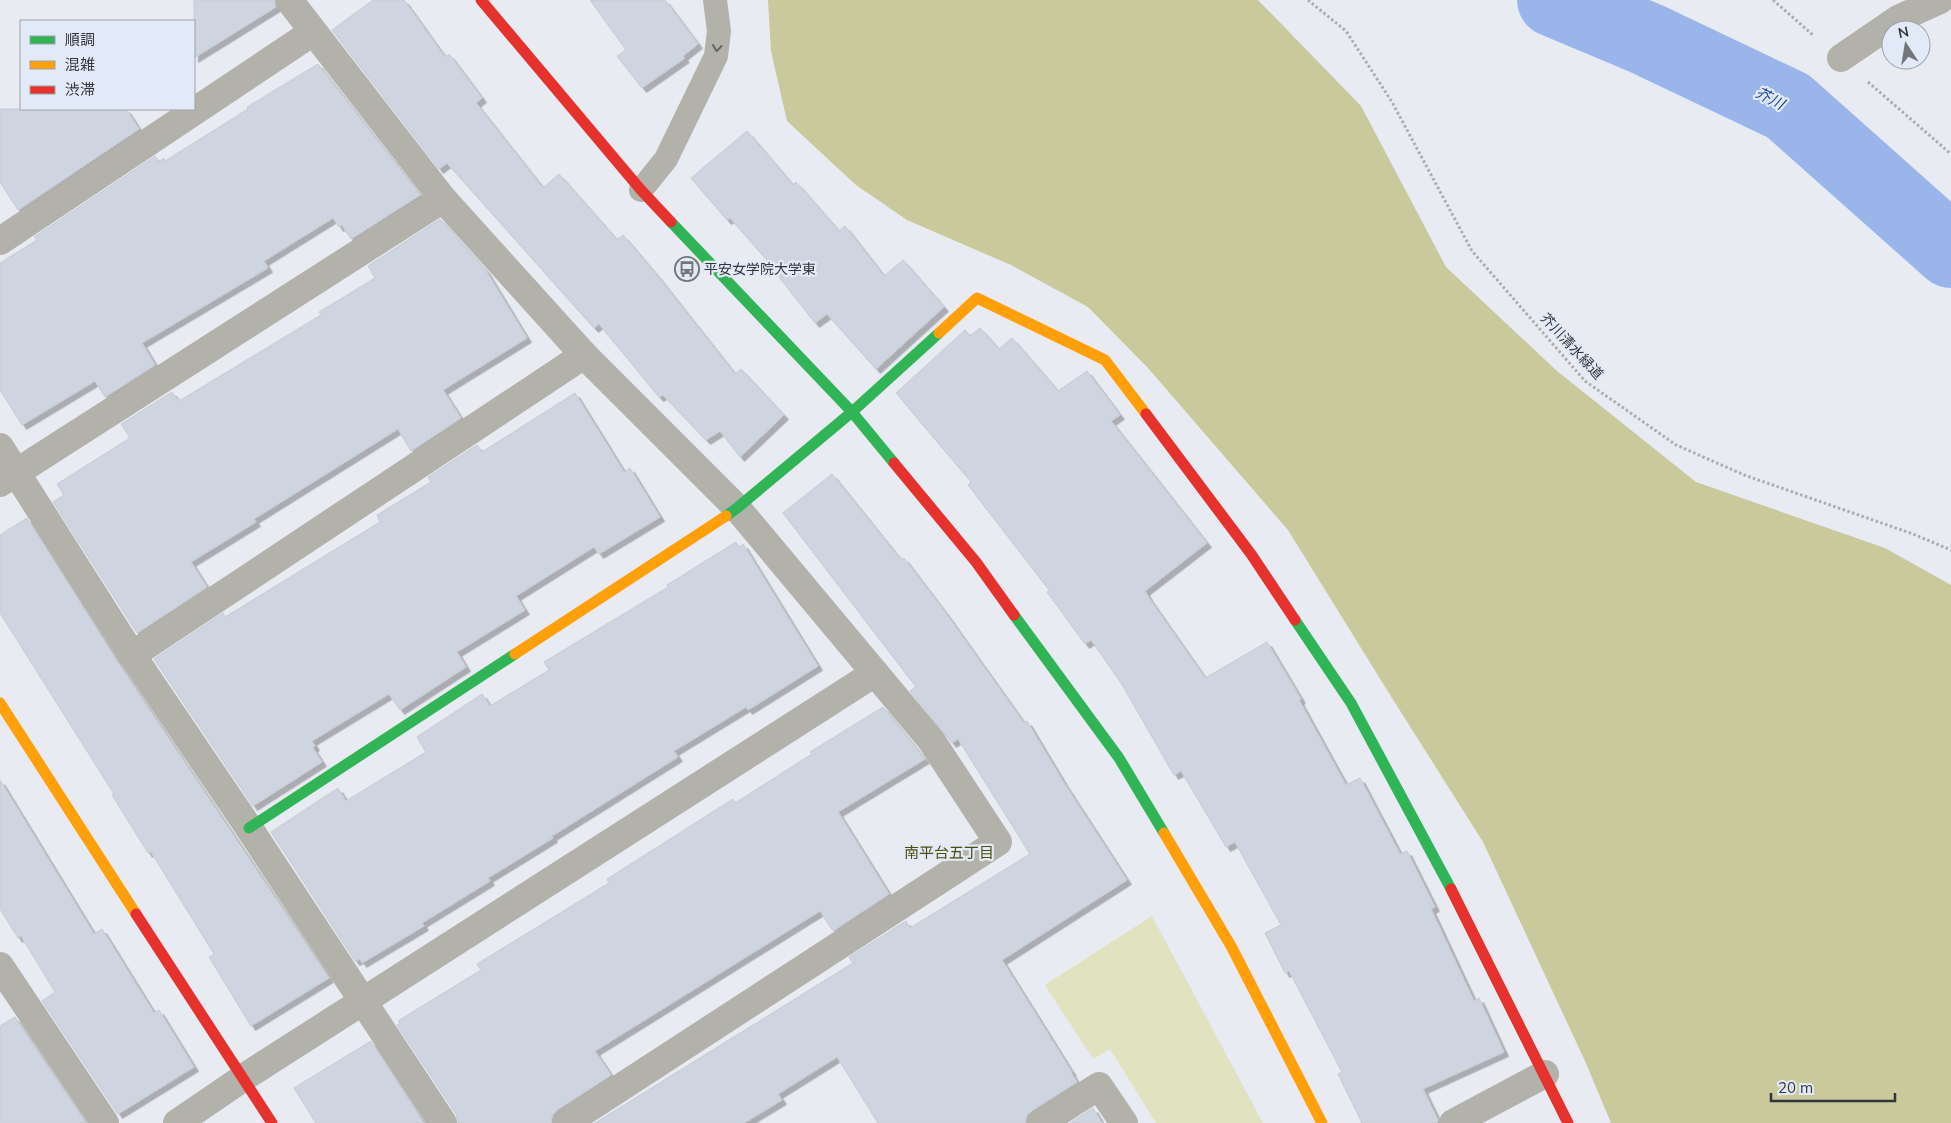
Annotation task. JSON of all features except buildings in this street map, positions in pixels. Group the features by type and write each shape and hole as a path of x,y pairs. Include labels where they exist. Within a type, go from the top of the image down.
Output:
{"street":[{"path":"289,0 443,199 584,355 736,508 875,673 931,740 998,842 566,1123"},
{"path":"481,0 641,190 716,272 852,412 976,562 1119,758 1231,946 1322,1123"},
{"path":"1840,58 1898,19 1940,0"},
{"path":"0,241 313,32"},
{"path":"8,478 443,199"},
{"path":"249,828 736,508 852,412 977,298 1105,360 1251,554 1351,703 1432,852 1568,1123"},
{"path":"132,655 584,355"},
{"path":"0,447 8,478 132,655 249,828 442,1123"},
{"path":"177,1123 243,1078 875,673"},
{"path":"0,703 272,1123"},
{"path":"3,977 105,1123"},
{"path":"1453,1123 1545,1074"},
{"path":"1041,1123 1099,1086 1124,1123"}],"lane":[{"path":"641,190 666,159 716,56 718,31 715,0"}],"path":[{"name":"芥川清水緑道","path":"1308,0 1346,31 1392,102 1472,251 1585,381 1676,445 1747,476 1913,534 1951,550"}],"green space":[{"path":"768,0 1258,0 1361,106 1446,267 1557,371 1696,482 1885,548 1951,585 1951,1123 1611,1123 1585,1061 1483,842 1288,530 1148,368 1088,307 1011,265 907,220 856,185 787,121 771,51"},
{"path":"1152,916 1263,1123 1156,1123 1110,1049 1093,1059 1045,985"}],"waterway":[{"name":"芥川","path":"1554,0 1647,39 1788,106 1951,251"}],"traffic: fast":[{"path":"671,222 852,412 894,463"},
{"path":"726,516 852,412 939,333"},
{"path":"1014,615 1119,758 1164,833"},
{"path":"1295,620 1351,703 1451,889"},
{"path":"249,828 515,654"}],"traffic: slow":[{"path":"939,333 977,298 1105,360 1146,414"},
{"path":"515,654 726,516"},
{"path":"0,703 136,914"},
{"path":"1164,833 1231,946 1322,1123"}],"traffic: jam":[{"path":"481,0 641,190 671,222"},
{"path":"1146,414 1251,554 1295,620"},
{"path":"894,463 976,562 1014,615"},
{"path":"1451,889 1568,1123"},
{"path":"136,914 272,1123"}],"place":[{"name":"平安女学院大学東","path":"687,269"}],"district":[{"name":"南平台五丁目","path":"949,852"}]}
